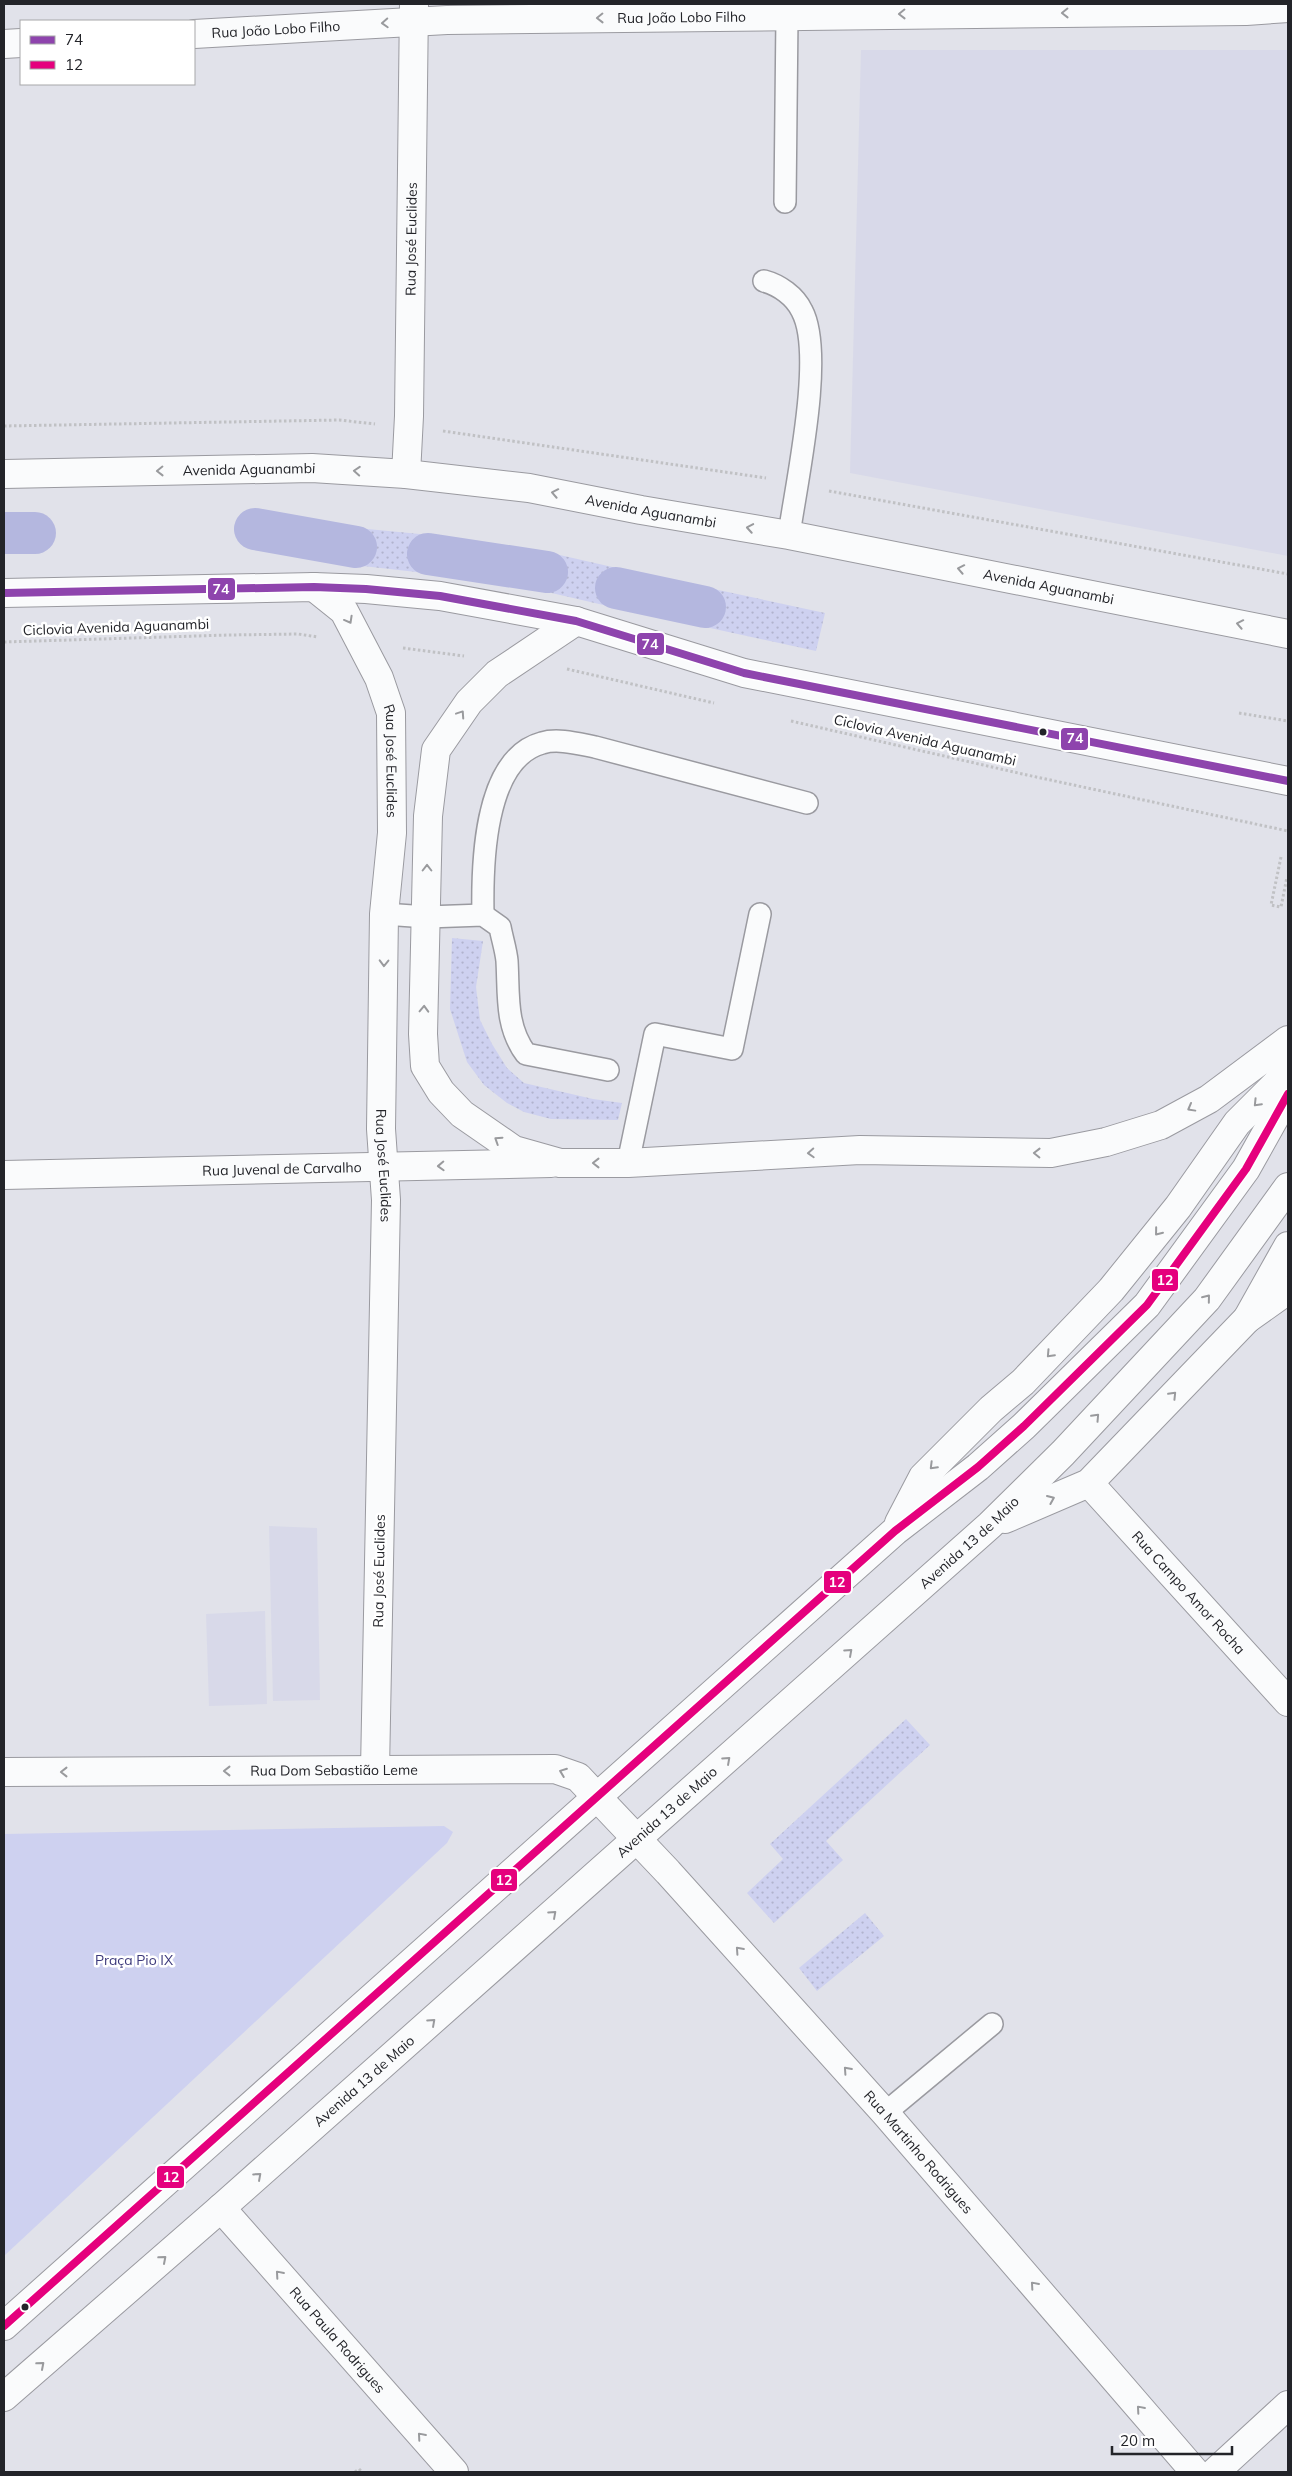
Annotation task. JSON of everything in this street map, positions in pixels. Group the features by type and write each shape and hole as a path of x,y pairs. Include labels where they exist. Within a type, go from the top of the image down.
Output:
{"main road":[{"name":"Rua João Lobo Filho","path":"195,34 414,12 753,10 787,16 1246,11 1288,8"},
{"name":"Rua José Euclides","path":"406,474 409,416 414,12"},
{"path":"4,44 20,43"},
{"name":"Avenida Aguanambi","path":"4,474 312,468 406,474 530,488 641,510 789,535 1288,634"},
{"name":"Rua José Euclides","path":"314,587 344,611 379,678 391,713 392,833 384,914 381,1129 385,1228 375,1770"},
{"path":"4,594 314,587 366,589 440,596 576,621 744,673 1288,781"},
{"path":"576,621 497,674 469,702 436,750 428,816 423,1034 425,1066 440,1092 462,1114 482,1130 514,1150 560,1163 628,1163 860,1150 1051,1153 1106,1142 1161,1124 1208,1099 1288,1040"},
{"path":"895,1531 922,1477 991,1409 1023,1382 1110,1290 1178,1207 1237,1123 1276,1084 1288,1066"},
{"path":"4,2326 895,1531 978,1467 1024,1426 1147,1305 1246,1169 1288,1094"},
{"name":"Rua Juvenal de Carvalho","path":"4,1175 560,1163"},
{"name":"Avenida 13 de Maio","path":"4,2397 221,2208 990,1525 1063,1453 1206,1299 1288,1187"},
{"path":"1247,1319 1288,1246"},
{"path":"990,1525 1089,1483 1247,1319 1288,1290"},
{"name":"Rua Campo Amor Rocha","path":"1089,1483 1288,1702"},
{"name":"Rua Dom Sebastião Leme","path":"4,1772 555,1769 578,1777 638,1838"},
{"name":"Rua Martinho Rodrigues","path":"638,1838 886,2113 1194,2472"},
{"name":"Rua Paula Rodrigues","path":"221,2208 454,2472"},
{"path":"1214,2472 1288,2405"}],"lane":[{"path":"785,202 787,16"},
{"path":"764,281 773,283 791,296 802,311 810,338 812,362 789,535"},
{"path":"484,915 482,867 490,824 502,780 516,758 530,747 544,742 566,742 595,747 807,803"},
{"path":"384,914 427,917 484,915 500,927 507,959 508,1009 516,1040 526,1054 608,1070"},
{"path":"628,1163 655,1034 732,1049 760,914"},
{"path":"886,2113 992,2024"}],"path":[{"path":"4,426 339,420"},
{"path":"461,433 796,485 1288,574"},
{"name":"Ciclovia Avenida Aguanambi","path":"4,642 228,636"},
{"path":"559,667 721,705"},
{"path":"1239,713 1288,720"},
{"name":"Ciclovia Avenida Aguanambi","path":"788,720 1027,775 1288,831"},
{"path":"1281,857 1271,905 1281,907 1287,877"},
{"path":"356,2472 359,2469 362,2472"}],"shaded area":[{"path":"861,50 1288,50 1288,556 850,473"},
{"path":"269,1526 317,1528 320,1700 273,1701"},
{"path":"265,1611 267,1704 209,1706 206,1614"}],"green space":[{"path":"357,528 430,535 425,573 354,565"},
{"path":"551,553 621,569 612,607 543,591"},
{"path":"709,588 825,613 816,651 701,626"},
{"path":"452,938 483,941 476,987 480,1020 507,1068 524,1083 593,1099 622,1103 618,1120 551,1119 524,1112 507,1103 484,1085 467,1062 450,1009"},
{"path":"906,1719 930,1745 826,1841 843,1860 774,1923 747,1893 783,1859 770,1844"},
{"name":"Praça Pio IX","path":"444,1826 453,1832 447,1843 4,2256 4,1834"},
{"path":"865,1913 884,1936 817,1991 799,1968"}],"waterway":[{"path":"255,529 356,547"},
{"path":"4,533 35,533"},
{"path":"428,554 547,572"},
{"path":"616,588 705,607"}],"transit line":[{"name":"74","path":"4,593 314,587 366,589 440,596 576,621 744,673 1288,781"},
{"name":"12","path":"4,2326 895,1531 978,1467 1024,1426 1147,1305 1246,1169 1288,1094"}]}
